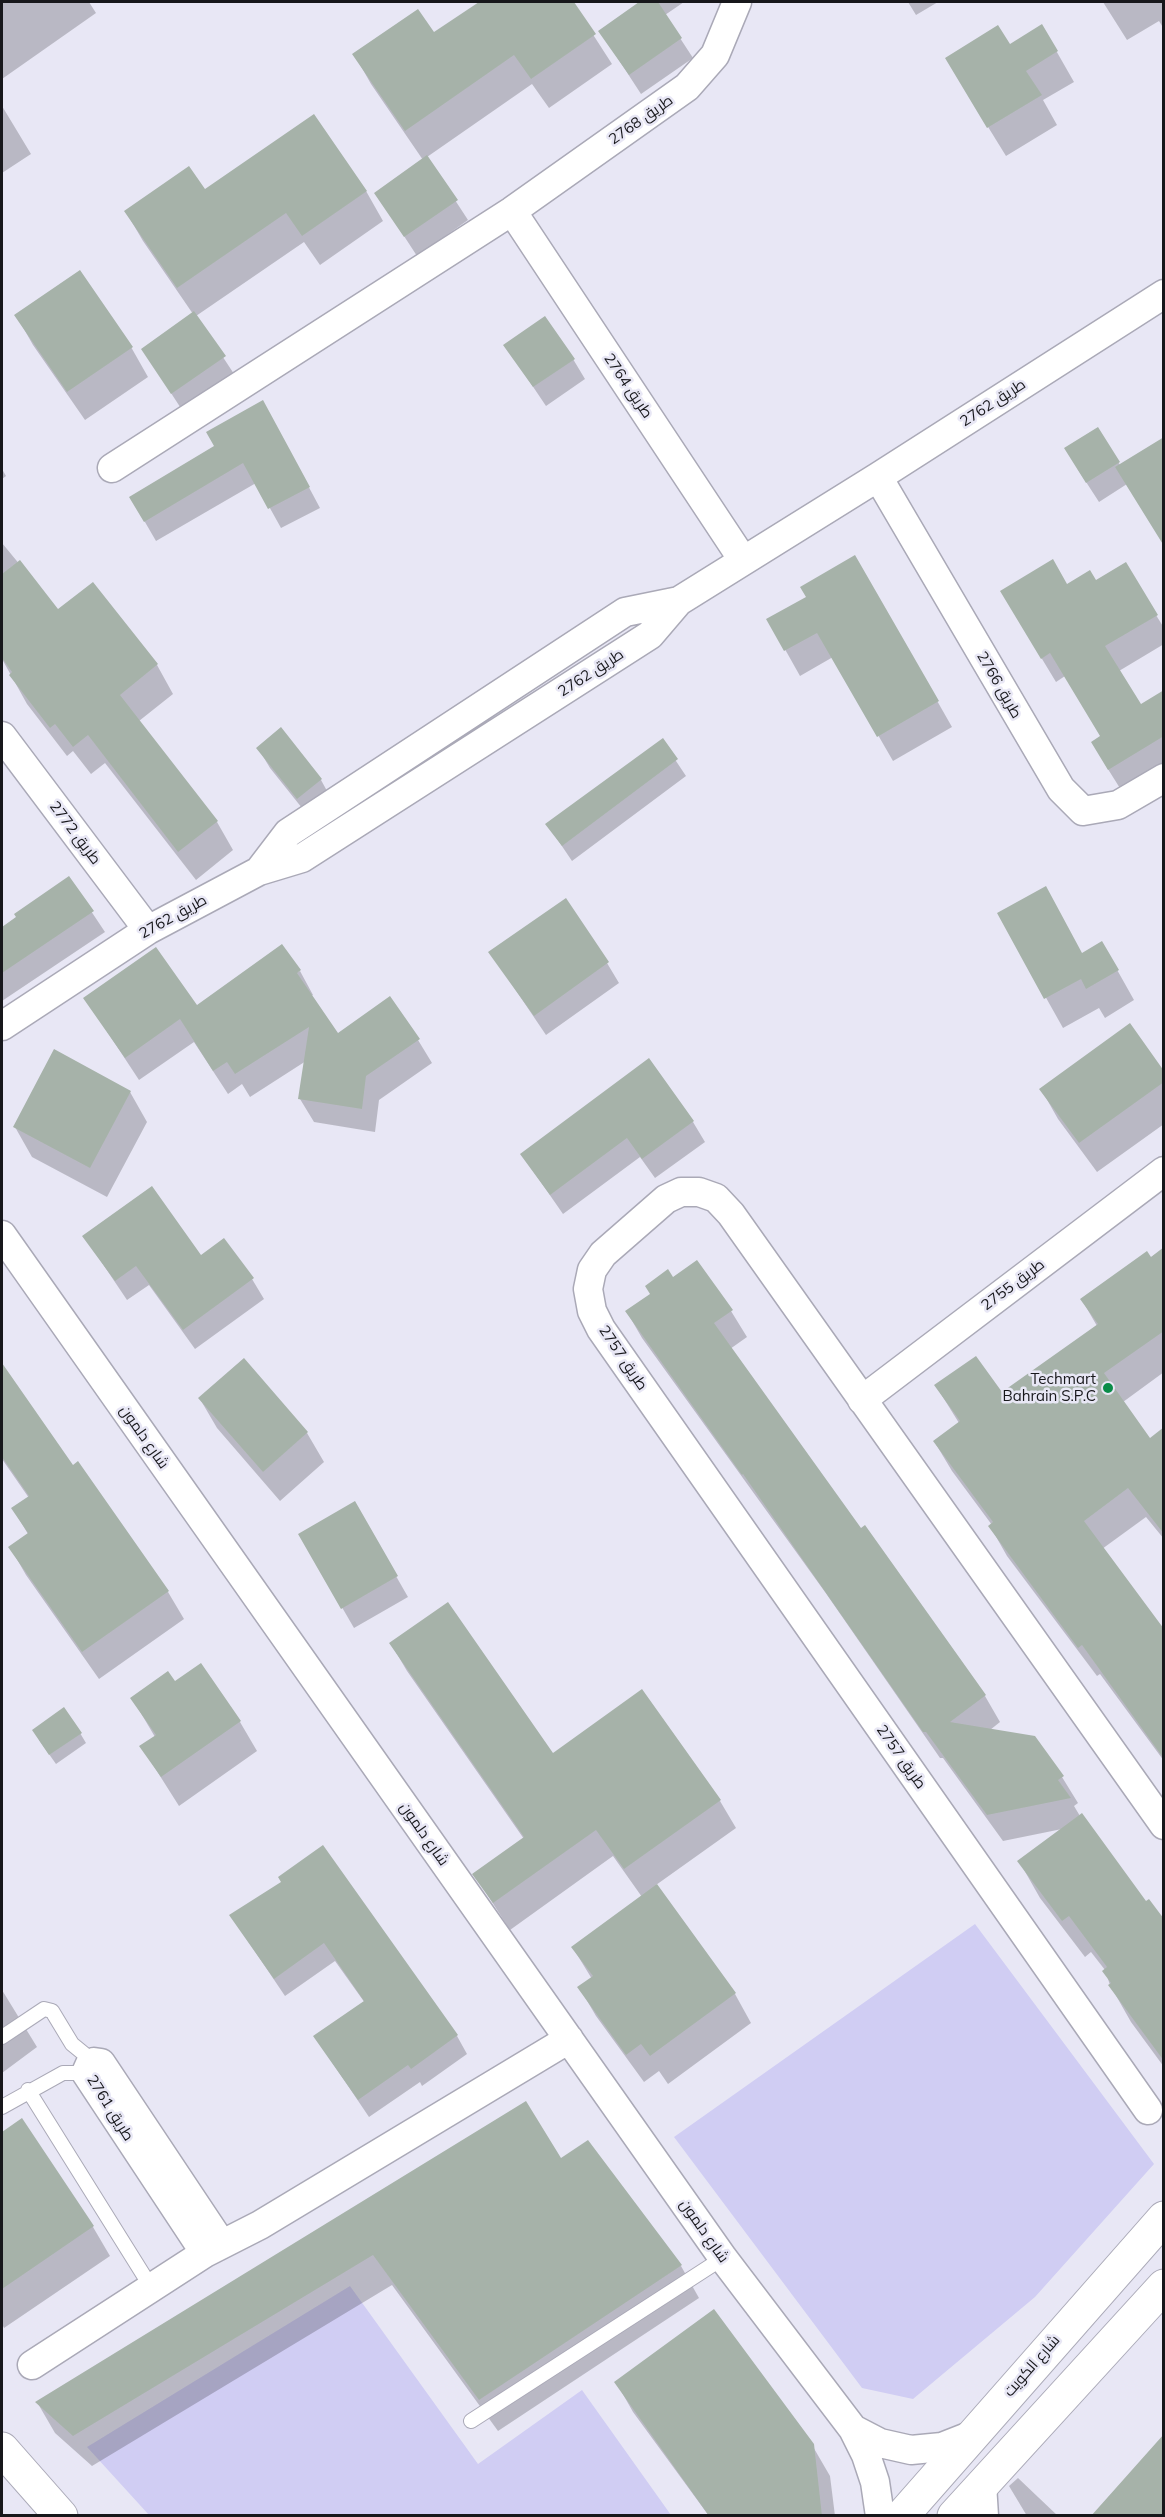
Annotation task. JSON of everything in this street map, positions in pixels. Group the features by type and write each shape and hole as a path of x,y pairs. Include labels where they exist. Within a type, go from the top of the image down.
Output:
{"main road":[{"name":"شارع الكويت","path":"902,2516 1164,2218"},
{"path":"954,2516 1164,2286"},
{"path":"2,2450 61,2516"}],"street":[{"name":"طريق 2768","path":"112,468 512,212 687,87 715,55 737,2"},
{"name":"طريق 2764","path":"512,212 743,560"},
{"name":"طريق 2762","path":"2,1026 148,930 259,871 302,858 650,635 679,601 1164,294"},
{"name":"طريق 2766","path":"878,477 1061,789 1083,811 1118,805 1164,778"},
{"name":"طريق 2772","path":"2,736 148,930"},
{"name":"طريق 2755","path":"862,1400 1164,1171"},
{"name":"طريق 2757","path":"1148,2110 602,1329 592,1311 588,1289 592,1270 603,1254 666,1199 681,1192 699,1191 716,1198 731,1214 1164,1825"},
{"name":"شارع دلمون","path":"2,1235 723,2258 853,2429 866,2455 875,2482 880,2516"},
{"path":"32,2364 213,2248 260,2225 569,2039"},
{"name":"طريق 2761","path":"90,2067 100,2063 213,2248"},
{"name":"شارع دلمون","path":"853,2429 880,2443 911,2450 942,2447 970,2436"},
{"path":"982,2484 984,2516"}],"lane":[{"path":"2,2037 44,2009 52,2011 72,2044 90,2067 63,2073 28,2090 2,2107"},
{"path":"28,2090 152,2287"},
{"path":"471,2421 723,2258"}],"shaded area":[{"path":"975,1924 1154,2164 1035,2297 913,2399 862,2388 674,2137"},
{"path":"350,2286 478,2464 582,2390 671,2515 149,2515 87,2447"}],"building":[{"path":"479,2 574,2 596,34 531,79 514,55 405,131 352,54 418,9 434,32"},
{"path":"639,2 658,2 682,38 629,75 598,31"},
{"path":"1042,24 1058,51 1026,71 1042,95 987,128 945,58 998,25 1010,44"},
{"path":"314,114 367,191 302,236 286,213 177,288 124,211 189,166 205,189"},
{"path":"427,155 458,200 404,237 374,193"},
{"path":"80,270 133,347 67,392 14,315"},
{"path":"194,311 226,356 171,394 141,349"},
{"path":"545,316 575,359 533,387 503,345"},
{"path":"263,400 310,487 268,509 243,463 144,522 129,497 214,446 206,432"},
{"path":"1098,427 1120,462 1086,483 1064,448"},
{"path":"1164,437 1164,546 1115,467"},
{"path":"855,555 939,701 877,737 817,633 784,651 766,619 806,597 800,587"},
{"path":"1053,559 1067,584 1090,570 1096,580 1126,562 1158,615 1105,646 1141,704 1164,690 1164,736 1108,770 1091,742 1100,736 1050,653 1041,659 1000,591"},
{"path":"20,560 58,609 93,582 158,664 120,695 218,821 178,852 88,735 73,747 55,724 50,728 9,675 12,672 2,658 2,574"},
{"path":"281,727 322,779 297,799 256,748"},
{"path":"663,738 678,759 562,846 545,824"},
{"path":"69,876 94,911 2,973 2,927 16,917 14,914"},
{"path":"1046,886 1082,953 1102,941 1119,970 1086,989 1081,979 1044,999 997,913"},
{"path":"566,898 609,962 534,1016 488,952"},
{"path":"282,944 301,970 297,973 338,1033 390,996 420,1039 366,1076 362,1109 298,1099 309,1027 235,1074 227,1062 213,1071 180,1019 125,1058 83,998 156,947 197,1005"},
{"path":"1130,1023 1164,1071 1164,1082 1079,1143 1039,1089"},
{"path":"54,1049 131,1091 90,1168 13,1127"},
{"path":"649,1058 694,1121 642,1159 627,1138 550,1195 520,1154"},
{"path":"152,1186 201,1255 224,1238 254,1278 183,1330 136,1266 115,1281 82,1236"},
{"path":"1164,1247 1164,1331 1104,1373 1150,1438 1164,1427 1164,1534 1128,1488 1084,1521 1164,1629 1164,1759 1082,1645 1078,1648 988,1526 993,1522 933,1441 960,1421 934,1385 976,1356 1002,1392 1098,1324 1080,1299 1147,1251 1151,1257"},
{"path":"697,1260 733,1310 714,1323 861,1528 865,1525 986,1695 950,1722 1035,1736 1064,1776 1058,1780 1071,1798 987,1815 926,1732 923,1732 743,1474 625,1311 650,1294 645,1286 668,1269 673,1277"},
{"path":"244,1358 308,1432 263,1472 198,1398"},
{"path":"2,1363 73,1465 78,1461 169,1591 82,1652 8,1547 28,1533 11,1508 29,1496 2,1457"},
{"path":"355,1501 398,1576 341,1609 298,1534"},
{"path":"448,1602 553,1753 642,1689 721,1800 624,1869 596,1830 493,1903 472,1874 524,1837 389,1643"},
{"path":"201,1663 241,1721 161,1777 139,1746 156,1735 130,1698 168,1671 175,1681"},
{"path":"64,1707 82,1733 49,1755 32,1730"},
{"path":"1082,1813 1146,1901 1149,1899 1164,1919 1164,2061 1108,1985 1111,1983 1102,1971 1107,1967 1069,1916 1062,1921 1017,1861"},
{"path":"323,1845 458,2035 411,2069 408,2065 358,2100 313,2036 364,2001 324,1943 274,1979 229,1915 281,1882 278,1877"},
{"path":"657,1884 736,1993 650,2056 641,2044 626,2055 577,1987 593,1976 571,1947"},
{"path":"526,2101 561,2158 588,2140 682,2265 479,2400 373,2255 73,2436 35,2402"},
{"path":"22,2118 94,2226 2,2289 2,2132"},
{"path":"714,2309 814,2444 822,2516 709,2516 614,2382"},
{"path":"1164,2434 1164,2516 1091,2516"}],"place":[{"name":"Techmart Bahrain S.P.C","path":"1108,1388"}]}
